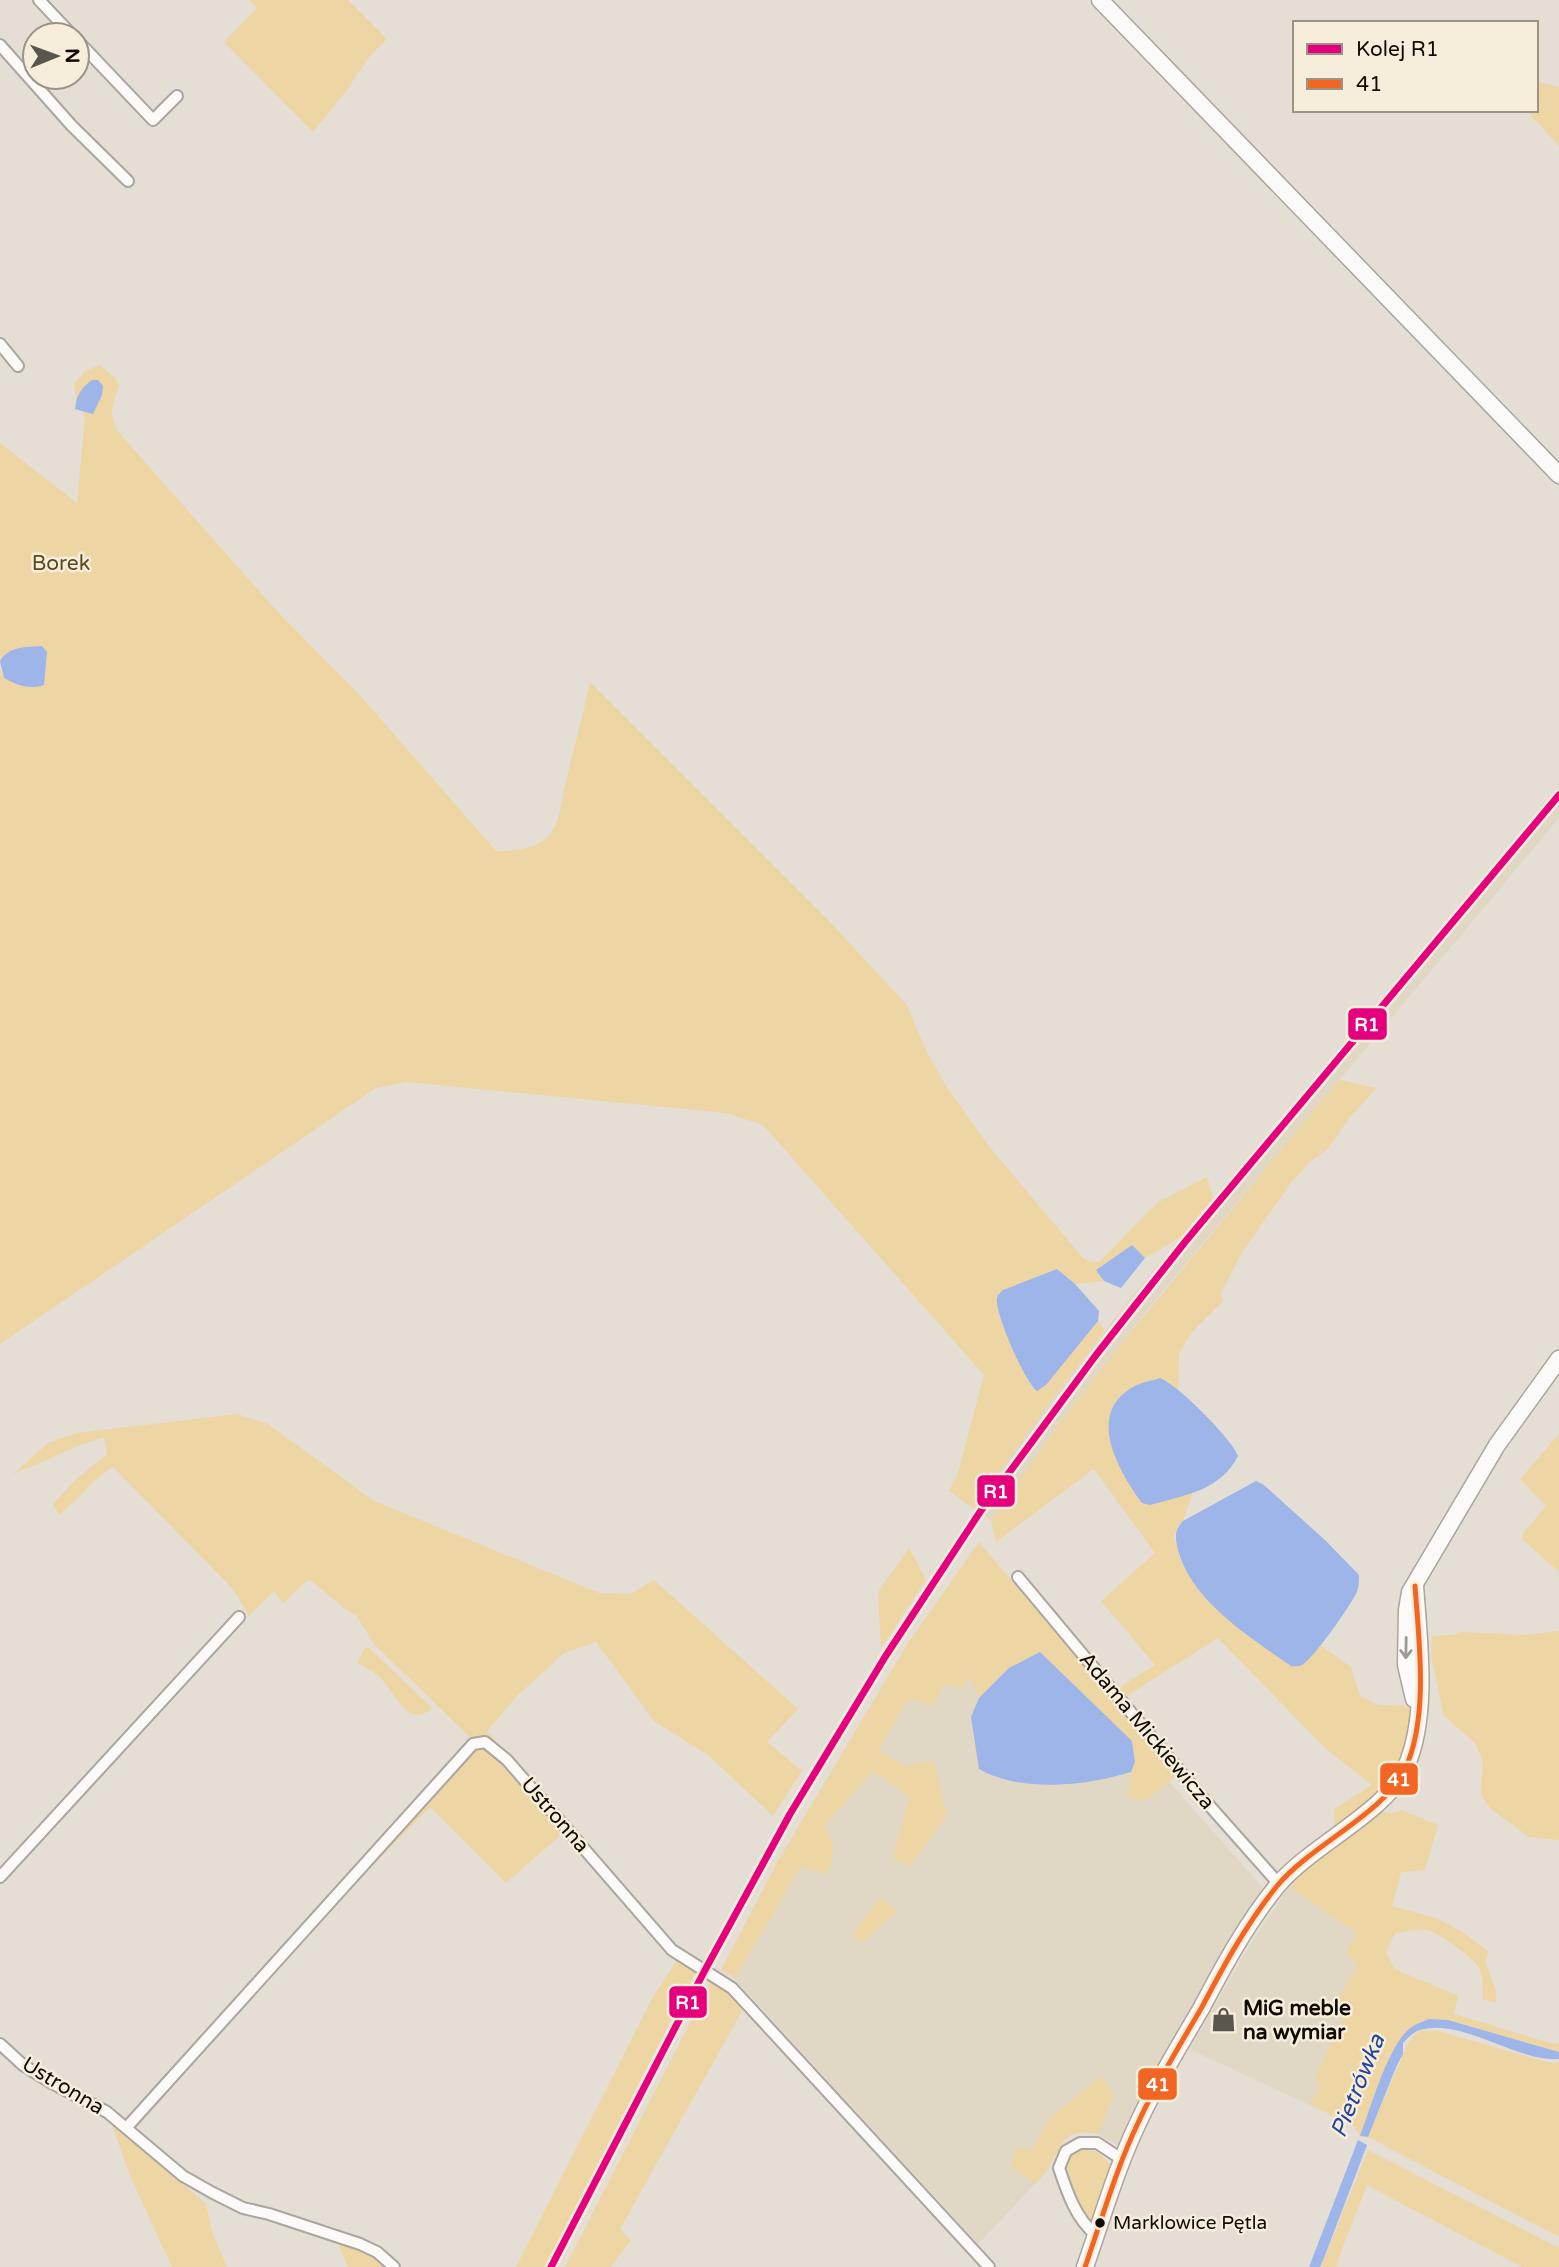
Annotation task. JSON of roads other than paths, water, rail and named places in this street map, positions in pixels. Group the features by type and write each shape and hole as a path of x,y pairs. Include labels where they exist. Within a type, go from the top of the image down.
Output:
{"main road":[{"path":"1100,0 1559,475"},
{"path":"1085,2267 1123,2160 1148,2102 1245,1930 1279,1884 1306,1857 1378,1803 1404,1772 1412,1751 1418,1710 1406,1665 1410,1592 1497,1445 1559,1359"}],"street":[{"path":"39,0 59,21"},
{"path":"0,45 72,126 128,181"},
{"path":"91,55 153,120 177,96"},
{"path":"0,344 18,366"},
{"name":"Adama Mickiewicza","path":"1018,1577 1200,1795 1279,1884"},
{"path":"0,1877 239,1617"},
{"name":"Ustronna","path":"127,2127 473,1744 485,1742 507,1760 671,1950 732,1988 989,2267"},
{"name":"Ustronna","path":"0,2044 50,2082 107,2112 183,2176 213,2193 243,2208 360,2244 377,2252 394,2267"},
{"path":"1096,2235 1084,2225 1059,2168 1066,2151 1080,2143 1097,2143 1123,2160"}],"water":[{"path":"92,380 98,380 103,386 93,414 75,409 80,393"},
{"path":"42,646 47,652 44,685 23,686 4,678 0,661 8,652 18,648"},
{"path":"1132,1245 1145,1258 1121,1288 1104,1281 1096,1270"},
{"path":"1057,1269 1075,1284 1099,1311 1098,1321 1046,1385 1037,1391 1012,1347 1000,1317 997,1298 1003,1290"},
{"path":"1160,1378 1179,1390 1203,1413 1226,1437 1238,1456 1222,1477 1211,1484 1150,1505 1142,1503 1124,1475 1111,1443 1109,1427 1111,1412 1119,1398 1136,1385"},
{"path":"1256,1481 1264,1485 1326,1541 1359,1575 1357,1592 1332,1631 1308,1660 1299,1666 1291,1666 1224,1617 1196,1586 1185,1569 1177,1546 1177,1531 1183,1521"},
{"path":"1040,1652 1132,1741 1135,1762 1131,1772 1094,1781 1054,1785 1014,1782 979,1769 971,1717 979,1698 1009,1668"},
{"path":"1429,2019 1448,2020 1559,2052 1559,2059 1525,2054 1453,2029 1417,2031 1403,2043 1403,2054 1368,2137 1360,2136 1385,2068 1398,2043 1410,2028"},
{"path":"1358,2140 1367,2145 1324,2258 1320,2267 1309,2267"}],"rail line":[{"name":"R1","path":"551,2267 705,1970 790,1814 885,1657 980,1512 1096,1355 1185,1242 1559,795"}],"place":[{"name":"MiG meble na wymiar","path":"1223,2020"},
{"name":"Marklowice Pętla","path":"1100,2223"}],"park label":[{"name":"Borek","path":"61,563"}],"water label":[{"name":"Pietrówka","path":"1358,2086"}]}
